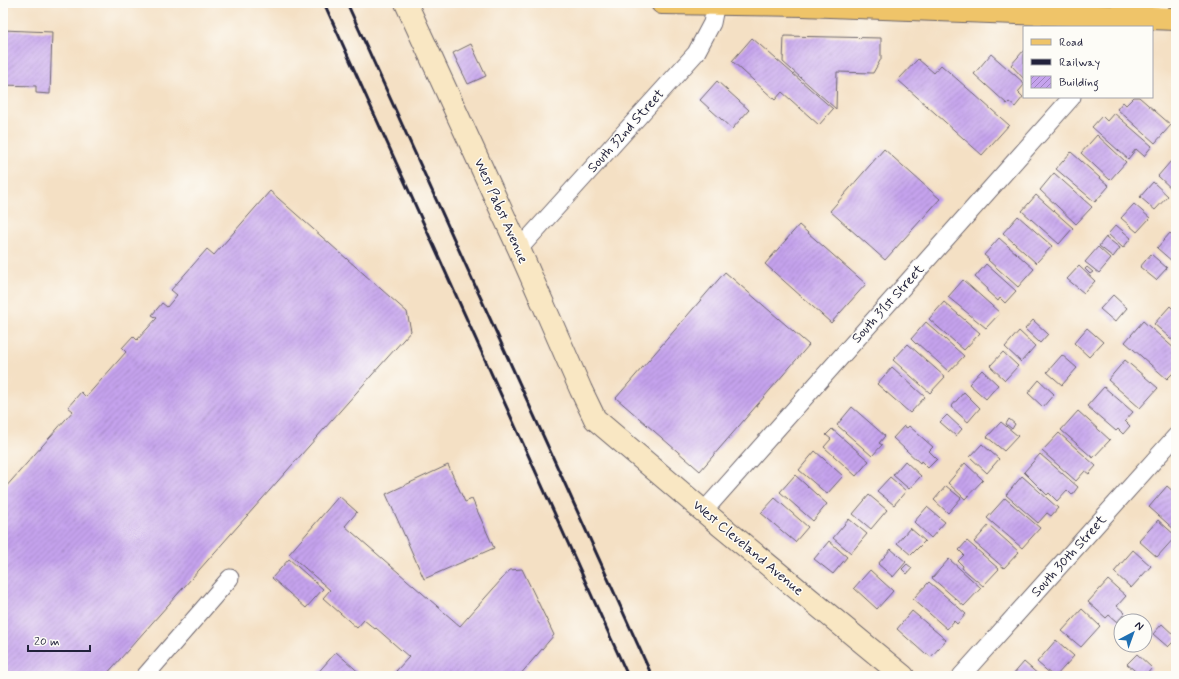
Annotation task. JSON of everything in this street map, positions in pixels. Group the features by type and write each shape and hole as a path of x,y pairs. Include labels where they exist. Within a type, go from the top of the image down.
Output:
{"main road":[{"path":"662,3 810,6 1176,18"}],"street":[{"name":"West Pabst Avenue","path":"406,3 595,419"},
{"name":"South 32nd Street","path":"519,249 696,53 712,23 716,4"},
{"name":"South 31st Street","path":"704,512 1071,98"},
{"name":"West Cleveland Avenue","path":"595,419 704,512 903,676"},
{"name":"South 30th Street","path":"961,676 1176,436"},
{"path":"145,676 230,578"}],"building":[{"path":"3,30 52,32 50,94 36,93 36,86 3,85"},
{"path":"784,36 881,38 881,59 873,73 837,72 836,109 783,62"},
{"path":"752,38 833,109 819,125 782,92 775,100 732,61"},
{"path":"471,44 486,76 468,84 453,53"},
{"path":"1023,51 1023,78 1011,65"},
{"path":"991,54 1023,82 1023,86 1018,92 1023,97 1015,107 1009,102 1007,104 974,74"},
{"path":"918,59 934,73 941,65 1009,125 982,155 898,80"},
{"path":"717,81 749,110 732,129 700,100"},
{"path":"1133,98 1140,98 1171,125 1155,143 1117,109 1123,102 1126,105"},
{"path":"1114,113 1152,146 1144,156 1136,149 1128,159 1092,127 1102,116 1107,121"},
{"path":"1097,135 1126,162 1110,180 1081,153"},
{"path":"884,149 940,199 885,260 830,211"},
{"path":"1071,152 1109,186 1095,202 1056,169"},
{"path":"1171,161 1176,166 1176,186 1173,190 1158,176"},
{"path":"1054,173 1092,207 1076,224 1040,190"},
{"path":"1153,182 1168,196 1155,210 1140,197"},
{"path":"270,191 407,312 411,331 105,676 3,676 3,488 4,489 73,411 68,407 81,392 86,397 126,352 122,348 133,336 137,340 157,318 152,315 162,303 167,307 177,295 171,290 207,249 214,255"},
{"path":"1036,195 1073,228 1059,244 1022,211"},
{"path":"1134,204 1150,218 1137,232 1121,218"},
{"path":"1018,216 1052,246 1036,263 1003,233"},
{"path":"799,225 866,284 831,323 765,264"},
{"path":"1116,225 1131,238 1123,248 1108,234"},
{"path":"1170,233 1176,239 1176,258 1173,262 1157,248"},
{"path":"1106,237 1120,248 1113,257 1099,246"},
{"path":"999,238 1034,269 1018,287 984,255"},
{"path":"1098,247 1111,259 1099,273 1085,262"},
{"path":"1151,254 1167,268 1156,280 1140,267"},
{"path":"986,264 1016,291 1005,303 1000,298 998,301 975,277"},
{"path":"1079,266 1095,281 1084,293 1067,279"},
{"path":"1087,267 1093,272 1090,274 1085,269"},
{"path":"725,272 809,345 700,471 616,398"},
{"path":"963,280 1000,313 986,328 948,297"},
{"path":"1113,295 1127,308 1115,322 1100,309"},
{"path":"944,302 980,333 964,350 929,319"},
{"path":"1170,306 1176,312 1176,343 1154,324"},
{"path":"1033,320 1048,334 1040,343 1025,329"},
{"path":"1143,321 1176,350 1176,370 1167,379 1125,342"},
{"path":"926,322 964,356 949,372 911,339"},
{"path":"1087,328 1103,342 1089,357 1074,343"},
{"path":"1019,331 1035,346 1021,362 1005,347"},
{"path":"908,344 945,377 930,393 893,360"},
{"path":"1003,352 1018,366 1005,380 990,366"},
{"path":"1062,355 1077,368 1062,385 1047,372"},
{"path":"1125,360 1158,388 1140,408 1108,380"},
{"path":"892,367 925,397 910,413 877,384"},
{"path":"982,370 998,385 986,399 969,384"},
{"path":"1039,380 1054,394 1043,407 1028,393"},
{"path":"1104,387 1133,412 1125,421 1130,426 1123,434 1118,429 1116,431 1087,406"},
{"path":"964,392 980,408 968,422 951,407"},
{"path":"852,407 885,436 879,443 882,445 872,456 837,425"},
{"path":"1078,411 1110,440 1093,458 1061,430"},
{"path":"947,415 962,429 956,436 940,422"},
{"path":"1009,419 1015,424 1012,429 1006,424"},
{"path":"1001,422 1018,436 1004,451 987,437"},
{"path":"904,426 907,428 909,426 933,447 929,451 937,459 928,468 921,461 920,463 893,438"},
{"path":"832,429 869,461 856,476 824,447 831,439 826,435"},
{"path":"1059,433 1096,466 1089,474 1085,471 1076,481 1042,451"},
{"path":"982,444 999,459 987,473 970,457"},
{"path":"815,451 843,476 827,494 799,470"},
{"path":"1040,454 1078,487 1072,495 1067,490 1057,501 1049,493 1047,495 1024,472"},
{"path":"905,461 921,476 909,489 893,475"},
{"path":"965,463 983,480 965,499 948,483"},
{"path":"448,465 465,502 472,499 494,548 424,579 386,494"},
{"path":"795,475 827,504 813,521 780,492"},
{"path":"1022,476 1058,508 1051,516 1047,513 1038,523 1006,495"},
{"path":"890,477 906,491 894,505 877,491"},
{"path":"946,486 961,498 948,513 934,500"},
{"path":"1167,486 1176,494 1176,531 1149,507"},
{"path":"869,495 887,510 871,529 853,514"},
{"path":"339,496 357,512 345,526 460,626 510,570 522,569 554,635 519,676 402,676 396,671 409,657 376,628 375,629 364,620 357,628 323,598 330,590 289,554"},
{"path":"775,498 808,527 795,542 761,513"},
{"path":"1005,498 1040,528 1022,548 987,518"},
{"path":"927,507 945,522 931,538 914,522"},
{"path":"849,519 867,534 851,553 833,538"},
{"path":"1158,520 1176,536 1157,557 1139,541"},
{"path":"989,525 1019,552 1004,568 974,542"},
{"path":"910,528 925,541 911,555 897,543"},
{"path":"829,541 847,557 833,574 814,559"},
{"path":"967,541 999,569 983,586 962,568 963,566 958,561 964,555 959,550"},
{"path":"891,549 906,562 893,577 878,564"},
{"path":"1133,550 1151,566 1131,588 1114,572"},
{"path":"289,559 323,589 306,608 272,578"},
{"path":"949,559 981,588 964,606 932,578"},
{"path":"907,564 912,568 907,574 902,569"},
{"path":"870,570 893,591 877,609 854,588"},
{"path":"1108,580 1126,596 1117,606 1125,613 1113,613 1113,618 1109,615 1106,618 1088,602"},
{"path":"929,582 966,614 957,624 954,621 947,629 913,599"},
{"path":"1082,609 1100,626 1081,647 1062,631"},
{"path":"912,611 946,640 931,657 926,653 925,654 897,629"},
{"path":"1162,624 1176,637 1176,639 1168,647 1153,634"},
{"path":"1056,640 1074,656 1056,676 1053,676 1037,662"},
{"path":"336,652 363,676 315,676"},
{"path":"1137,654 1152,668 1145,676 1141,676 1127,664"},
{"path":"1024,662 1040,676 1012,676"}],"railway":[{"path":"324,3 628,676"},
{"path":"347,3 652,676"}]}
